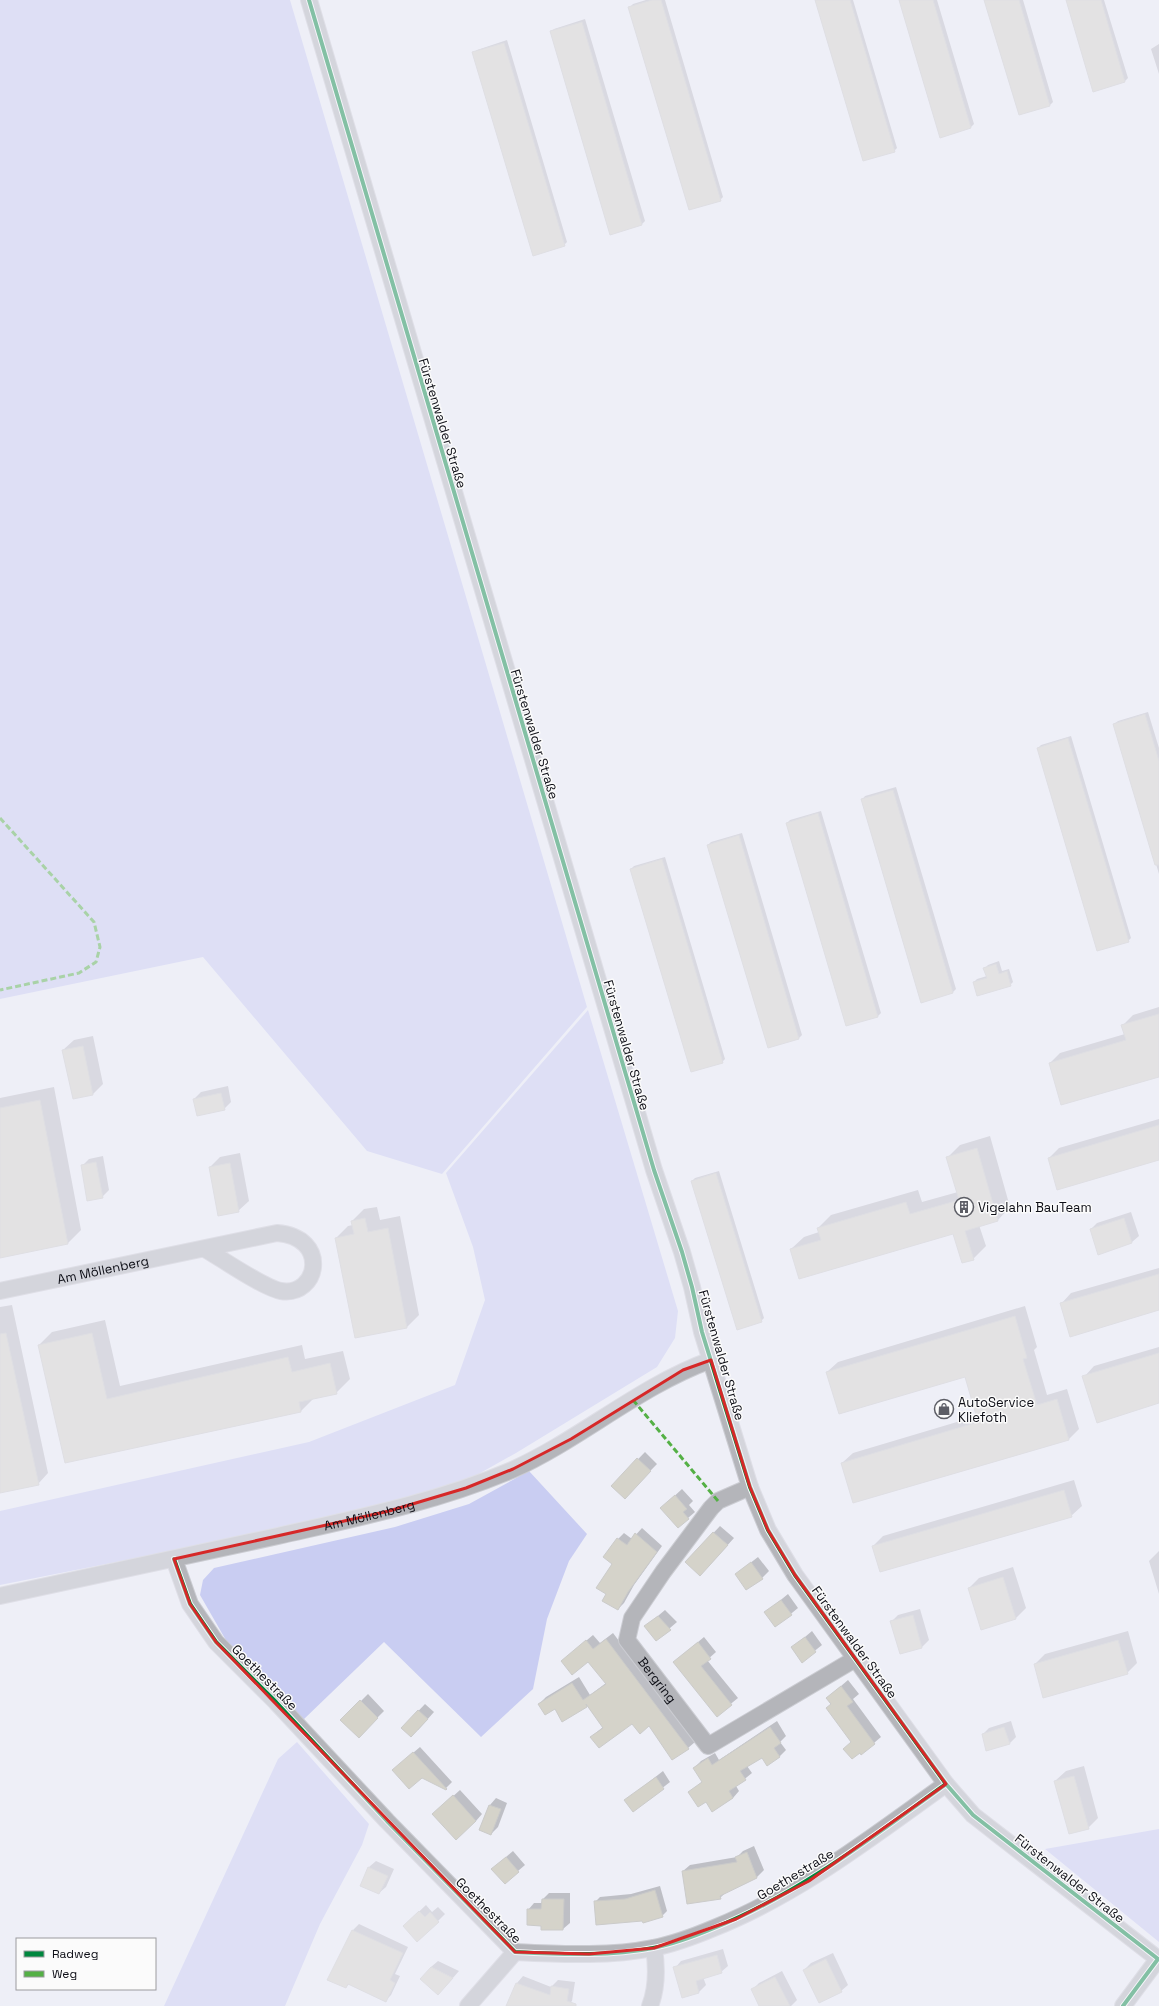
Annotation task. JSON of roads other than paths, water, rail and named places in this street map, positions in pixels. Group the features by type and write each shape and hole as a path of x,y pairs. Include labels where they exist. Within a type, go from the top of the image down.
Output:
{"street":[{"name":"Fürstenwalder Straße","path":"309,0 654,1170 682,1252 710,1360 750,1487 768,1530 795,1576 855,1660 946,1784 973,1815 1158,1959"},
{"name":"Am Möllenberg","path":"0,1292 271,1234 289,1234 299,1239 309,1247 313,1259 313,1272 306,1283 295,1290 281,1291 269,1287 205,1249"},
{"name":"Am Möllenberg","path":"0,1596 389,1511 466,1488 512,1469 558,1446 682,1370 710,1360"},
{"name":"Bergring","path":"750,1487 718,1501 711,1508 662,1572 632,1618 627,1640 708,1746 855,1660"},
{"name":"Goethestraße","path":"174,1559 190,1604 216,1642 276,1702 515,1952 589,1954 654,1948 696,1935 736,1919 809,1881 946,1784"},
{"path":"650,2006 655,1993 656,1961 654,1948"},
{"name":"Goethestraße","path":"468,2006 515,1952"},
{"path":"1123,2006 1158,1959"}],"place":[{"name":"Vigelahn BauTeam","path":"964,1207"},
{"name":"AutoService Kliefoth","path":"944,1409"}]}
